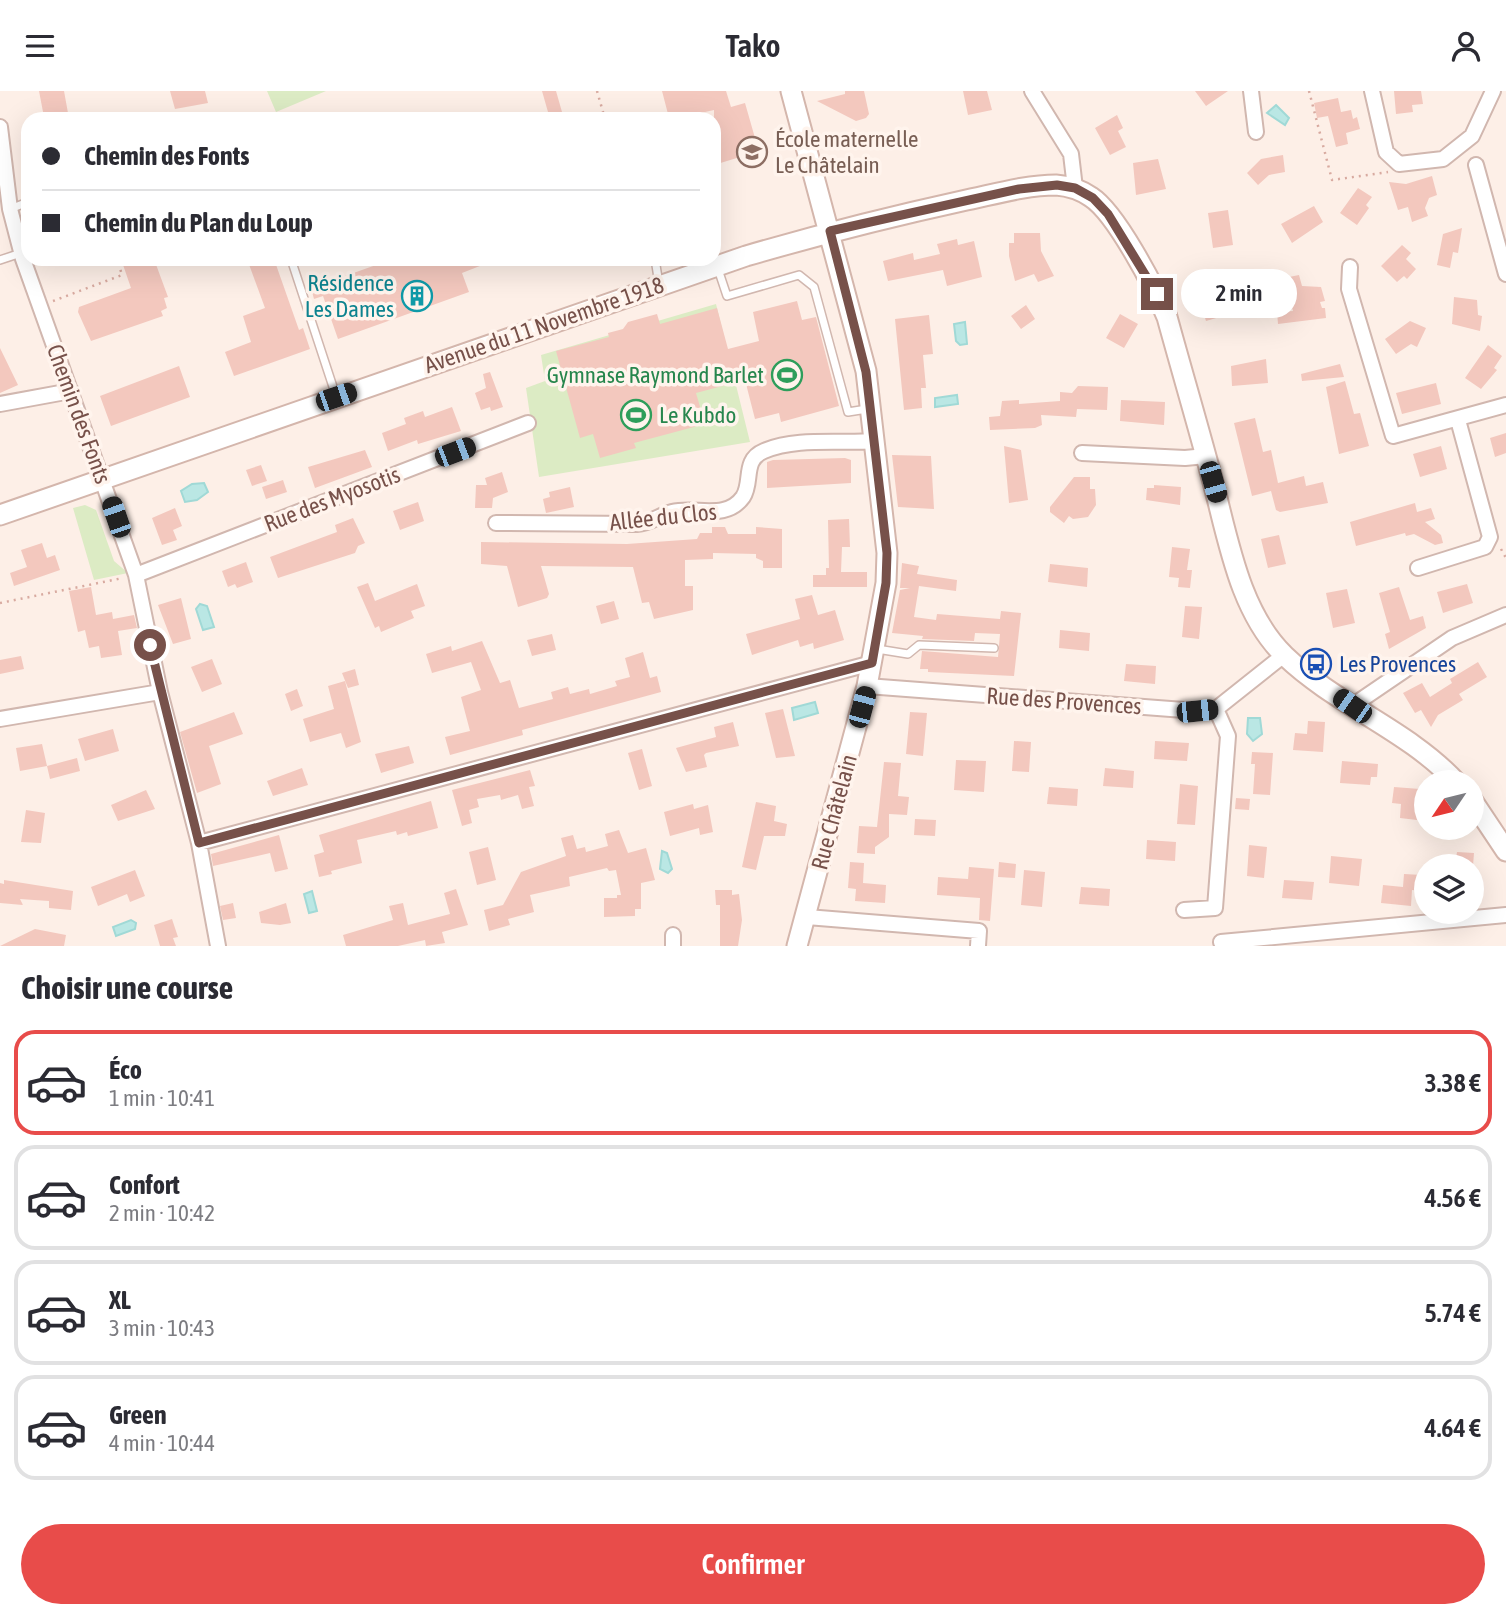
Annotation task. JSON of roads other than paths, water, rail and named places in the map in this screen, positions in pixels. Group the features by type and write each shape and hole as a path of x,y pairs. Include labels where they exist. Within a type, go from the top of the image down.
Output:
{"street":[{"name":"Rue Châtelain","path":"791,91 866,372 887,553 886,583 867,686 807,917 797,946"},
{"path":"1032,91 1071,154 1075,188 1093,198 1108,214 1157,294 1167,317 1245,591 1255,615 1284,655 1352,706 1423,753 1442,770"},
{"path":"1251,91 1255,132"},
{"path":"1372,91 1386,152 1399,164 1443,159 1472,136 1493,91"},
{"name":"Chemin des Fonts","path":"0,127 9,209 21,253"},
{"path":"1476,165 1500,237 1506,274"},
{"name":"Avenue du 11 Novembre 1918","path":"721,261 830,231 1019,189 1057,185 1075,188"},
{"name":"Chemin des Fonts","path":"26,266 136,575 160,692 199,843 218,946"},
{"name":"Avenue du 11 Novembre 1918","path":"0,515 705,266"},
{"path":"1350,267 1349,289 1392,436 1506,405"},
{"path":"0,404 71,391"},
{"path":"1418,568 1485,547 1490,537 1458,420"},
{"name":"Rue des Myosotis","path":"136,575 528,423"},
{"name":"Allée du Clos","path":"496,523 637,524 649,523 672,512 729,509 742,499 747,490 749,465 760,452 785,444 875,441"},
{"path":"1082,453 1185,458 1206,456"},
{"path":"1352,706 1452,638 1503,618"},
{"path":"1184,910 1215,908 1228,736 1216,709 1284,655"},
{"path":"199,843 873,656"},
{"name":"Rue des Provences","path":"867,686 1197,711 1216,709"},
{"path":"0,719 160,692"},
{"path":"1484,818 1506,851"},
{"path":"1221,942 1506,915"},
{"path":"807,917 979,931 978,946"}],"lane":[{"path":"9,209 21,205"},
{"path":"0,260 21,253"},
{"path":"293,266 336,397"},
{"path":"655,266 659,284"},
{"path":"711,266 727,296 799,275 814,287 848,412 870,408"},
{"path":"873,656 908,654 919,645 994,648"}],"water":[{"path":"1276,105 1289,118 1285,125 1267,113"},
{"path":"965,322 967,344 960,345 956,341 954,324"},
{"path":"957,395 958,404 935,407 935,398"},
{"path":"204,483 208,492 197,500 185,502 181,491 192,484"},
{"path":"200,604 207,606 214,627 203,630 196,609"},
{"path":"815,702 818,713 794,720 792,708"},
{"path":"1248,718 1260,718 1262,734 1253,741 1247,734"},
{"path":"662,851 667,853 672,869 668,873 660,869"},
{"path":"312,891 317,911 309,913 304,894"},
{"path":"131,920 136,923 135,929 116,936 113,927"}],"place":[{"name":"École maternelle Le Châtelain","path":"752,152"},
{"name":"Résidence Les Dames","path":"417,296"},
{"name":"Gymnase Raymond Barlet","path":"787,375"},
{"name":"Le Kubdo","path":"636,415"},
{"name":"Les Provences","path":"1316,664"}]}
